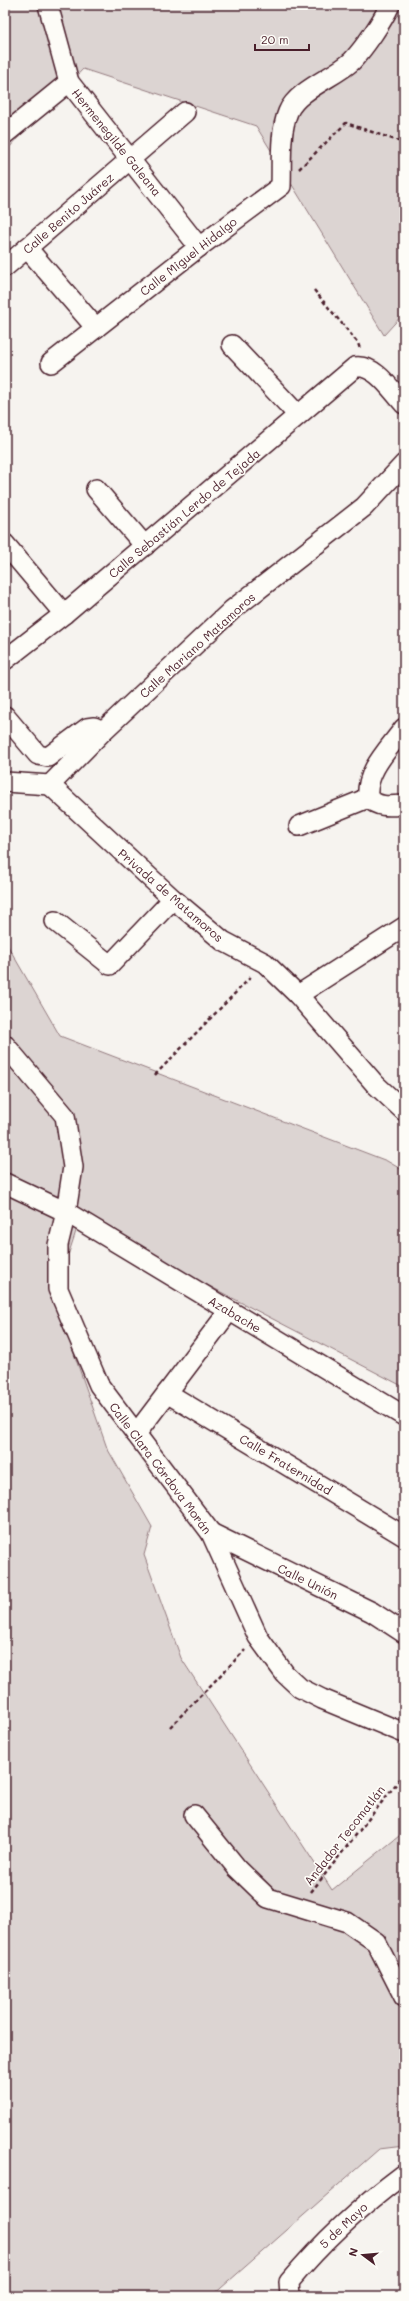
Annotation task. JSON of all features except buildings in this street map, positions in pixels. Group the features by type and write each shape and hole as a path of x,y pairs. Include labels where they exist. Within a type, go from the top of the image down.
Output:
{"street":[{"name":"Hermenegilde Galeana","path":"48,5 69,82 199,247"},
{"path":"282,186 284,124 288,111 296,101 351,61 385,15 390,5"},
{"path":"5,134 69,82"},
{"name":"Calle Benito Juárez","path":"5,267 185,112"},
{"name":"Calle Miguel Hidalgo","path":"51,363 199,247 282,186"},
{"path":"27,248 96,328"},
{"path":"232,345 298,415"},
{"path":"362,366 370,369 404,404"},
{"name":"Calle Sebastián Lerdo de Tejada","path":"5,660 64,614 355,367 362,366"},
{"name":"Calle Mariano Matamoros","path":"50,785 103,731 232,610 364,507 404,464"},
{"path":"96,489 145,546"},
{"path":"5,544 64,614"},
{"path":"5,716 38,755 43,757 48,757 87,728 94,727 103,731"},
{"path":"404,728 371,773 367,787 368,798 375,804 404,805"},
{"path":"5,782 50,785"},
{"name":"Privada de Matamoros","path":"50,785 173,899 222,941 265,963 298,995 375,1084 404,1111"},
{"path":"299,826 368,798"},
{"path":"55,920 110,965 173,899"},
{"path":"298,995 404,927"},
{"path":"5,1045 64,1116 73,1167 66,1212"},
{"name":"Azabache","path":"5,1183 66,1212 404,1416"},
{"name":"Calle Clara Córdova Morán","path":"66,1212 58,1245 58,1289 99,1385 211,1533 258,1637 285,1674 300,1688 322,1699 404,1733"},
{"path":"136,1434 229,1311"},
{"name":"Calle Fraternidad","path":"168,1393 404,1536"},
{"name":"Calle Unión","path":"211,1533 372,1612 404,1633"},
{"path":"194,1815 237,1868 268,1898 347,1922 376,1942 404,1997"},
{"name":"5 de Mayo","path":"289,2289 315,2251 366,2203 404,2174"}],"path":[{"path":"282,186 346,123 404,143"},
{"path":"314,290 358,343 361,352 362,366"},
{"path":"155,1074 265,963"},
{"path":"170,1727 258,1637"},
{"name":"Andador Tecomatlán","path":"299,1908 404,1774"}],"shaded area":[{"path":"5,5 390,5 404,24 404,313 384,335 256,126 83,69 5,152"},
{"path":"5,941 60,1036 387,1161 404,1171 404,1387 80,1219 58,1286 66,1331 107,1448 152,1527 144,1555 181,1658 332,1890 404,1832 404,2146 379,2149 212,2296 5,2296"}]}
